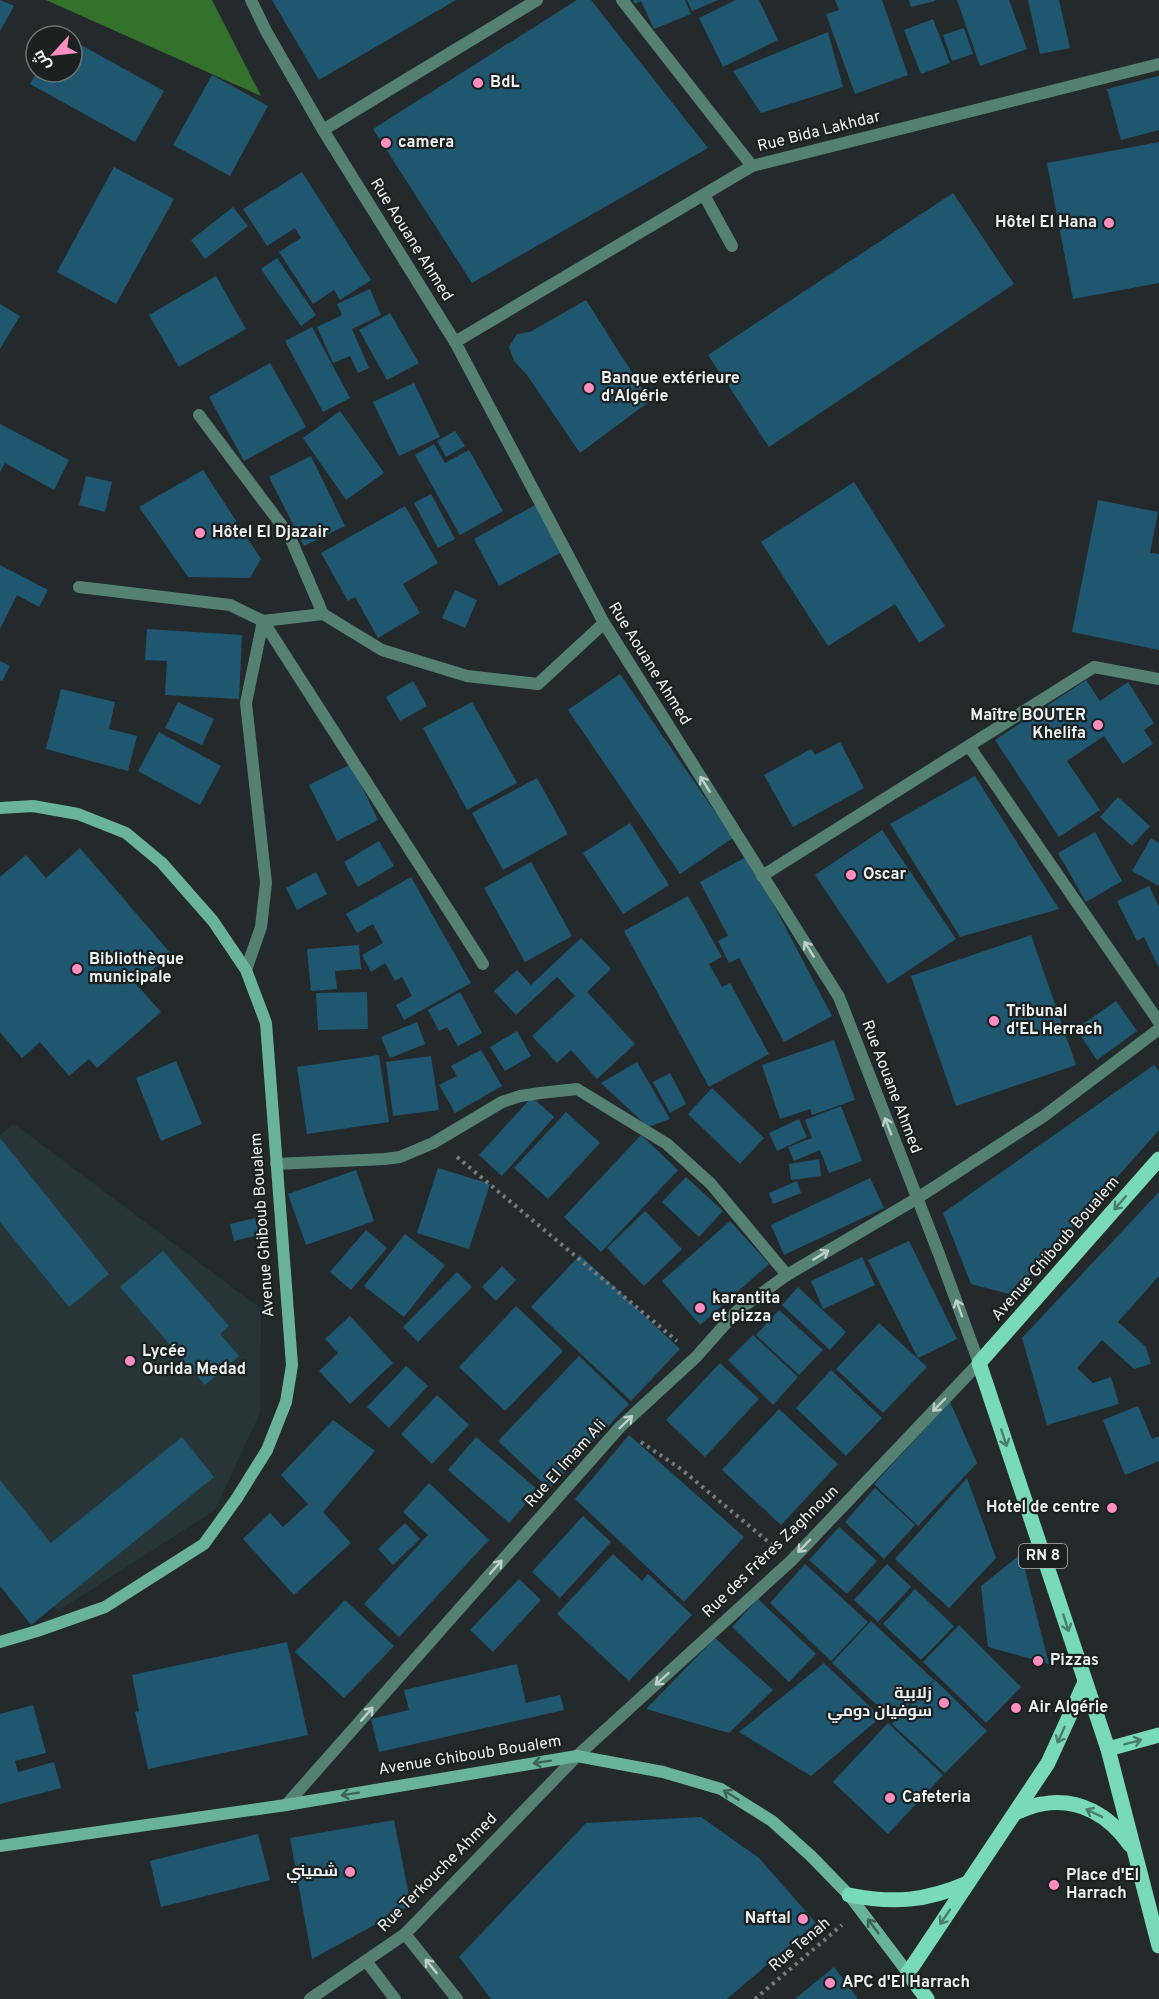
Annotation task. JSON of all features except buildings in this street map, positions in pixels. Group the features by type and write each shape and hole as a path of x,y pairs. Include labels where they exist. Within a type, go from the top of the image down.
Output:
{"main road":[{"name":"Avenue Ghiboub Boualem","path":"0,808 33,806 78,814 126,833 162,863 213,921 246,970 266,1023 292,1365 286,1402 267,1450 237,1498 204,1544 105,1607 0,1642"},
{"name":"Avenue Ghiboub Boualem","path":"979,1363 1159,1159"},
{"name":"RN 8","path":"979,1363 1108,1749 1159,1946"},
{"path":"908,1973 1048,1763 1085,1682"},
{"path":"1108,1749 1159,1736"},
{"name":"Avenue Ghiboub Boualem","path":"0,1846 286,1804 577,1756 663,1772 721,1788 772,1821 849,1895 927,1999"},
{"path":"1015,1814 1041,1804 1070,1803 1096,1812 1119,1829 1135,1853"},
{"path":"849,1895 875,1900 923,1899 946,1893 968,1883"}],"street":[{"name":"Rue Aouane Ahmed","path":"251,0 266,31 323,130 455,342 603,623 839,997 979,1363"},
{"path":"323,130 537,0"},
{"path":"622,0 752,166"},
{"name":"Rue Bida Lakhdar","path":"455,342 752,166 1159,64"},
{"path":"704,195 732,246"},
{"path":"199,415 289,535 323,614 382,650 466,676 538,684 603,623"},
{"path":"80,587 230,605 263,621 483,964"},
{"path":"263,621 323,614"},
{"path":"246,970 261,927 266,883 246,703 263,621"},
{"path":"762,876 1094,667 1159,679"},
{"path":"969,746 1159,1022"},
{"name":"Rue El Imam Ali","path":"286,1804 620,1427 696,1357 737,1311 787,1275 916,1198 1044,1116 1159,1029"},
{"path":"276,1164 385,1159 400,1156 433,1143 502,1102 540,1093 578,1089 668,1144 711,1184 787,1275"},
{"name":"Rue des Frères Zaghnoun","path":"577,1756 791,1561 979,1363"},
{"name":"Rue Terkouche Ahmed","path":"310,1999 405,1934 577,1756"},
{"path":"405,1934 457,1999"},
{"path":"367,1962 395,1999"}],"path":[{"path":"433,1143 464,1161 696,1357"},
{"path":"620,1427 681,1469 791,1561"},
{"name":"Rue Tenah","path":"755,1999 861,1910"}],"shaded area":[{"name":"Lycée Ourida Medad","path":"14,1124 261,1309 260,1413 215,1510 58,1611 0,1547 0,1135"}],"green space":[{"path":"46,0 212,0 261,96"}],"place":[{"name":"BdL","path":"478,83"},
{"name":"camera","path":"386,143"},
{"name":"Hôtel El Hana","path":"1109,223"},
{"name":"Banque extérieure d'Algérie","path":"589,388"},
{"name":"Hôtel El Djazair","path":"200,533"},
{"name":"Maître BOUTER Khelifa","path":"1098,725"},
{"name":"Oscar","path":"851,875"},
{"name":"Bibliothèque municipale","path":"77,969"},
{"name":"Tribunal d'EL Herrach","path":"994,1021"},
{"name":"karantita et pizza","path":"700,1308"},
{"name":"Lycée Ourida Medad","path":"130,1361"},
{"name":"Hotel de centre","path":"1112,1508"},
{"name":"Pizzas","path":"1038,1661"},
{"name":"زلابية سوفيان دومي","path":"944,1703"},
{"name":"Air Algérie","path":"1016,1708"},
{"name":"Cafeteria","path":"890,1798"},
{"name":"شميني","path":"350,1872"},
{"name":"Place d'El Harrach","path":"1054,1885"},
{"name":"Naftal","path":"803,1919"},
{"name":"APC d'El Harrach","path":"830,1983"}]}
